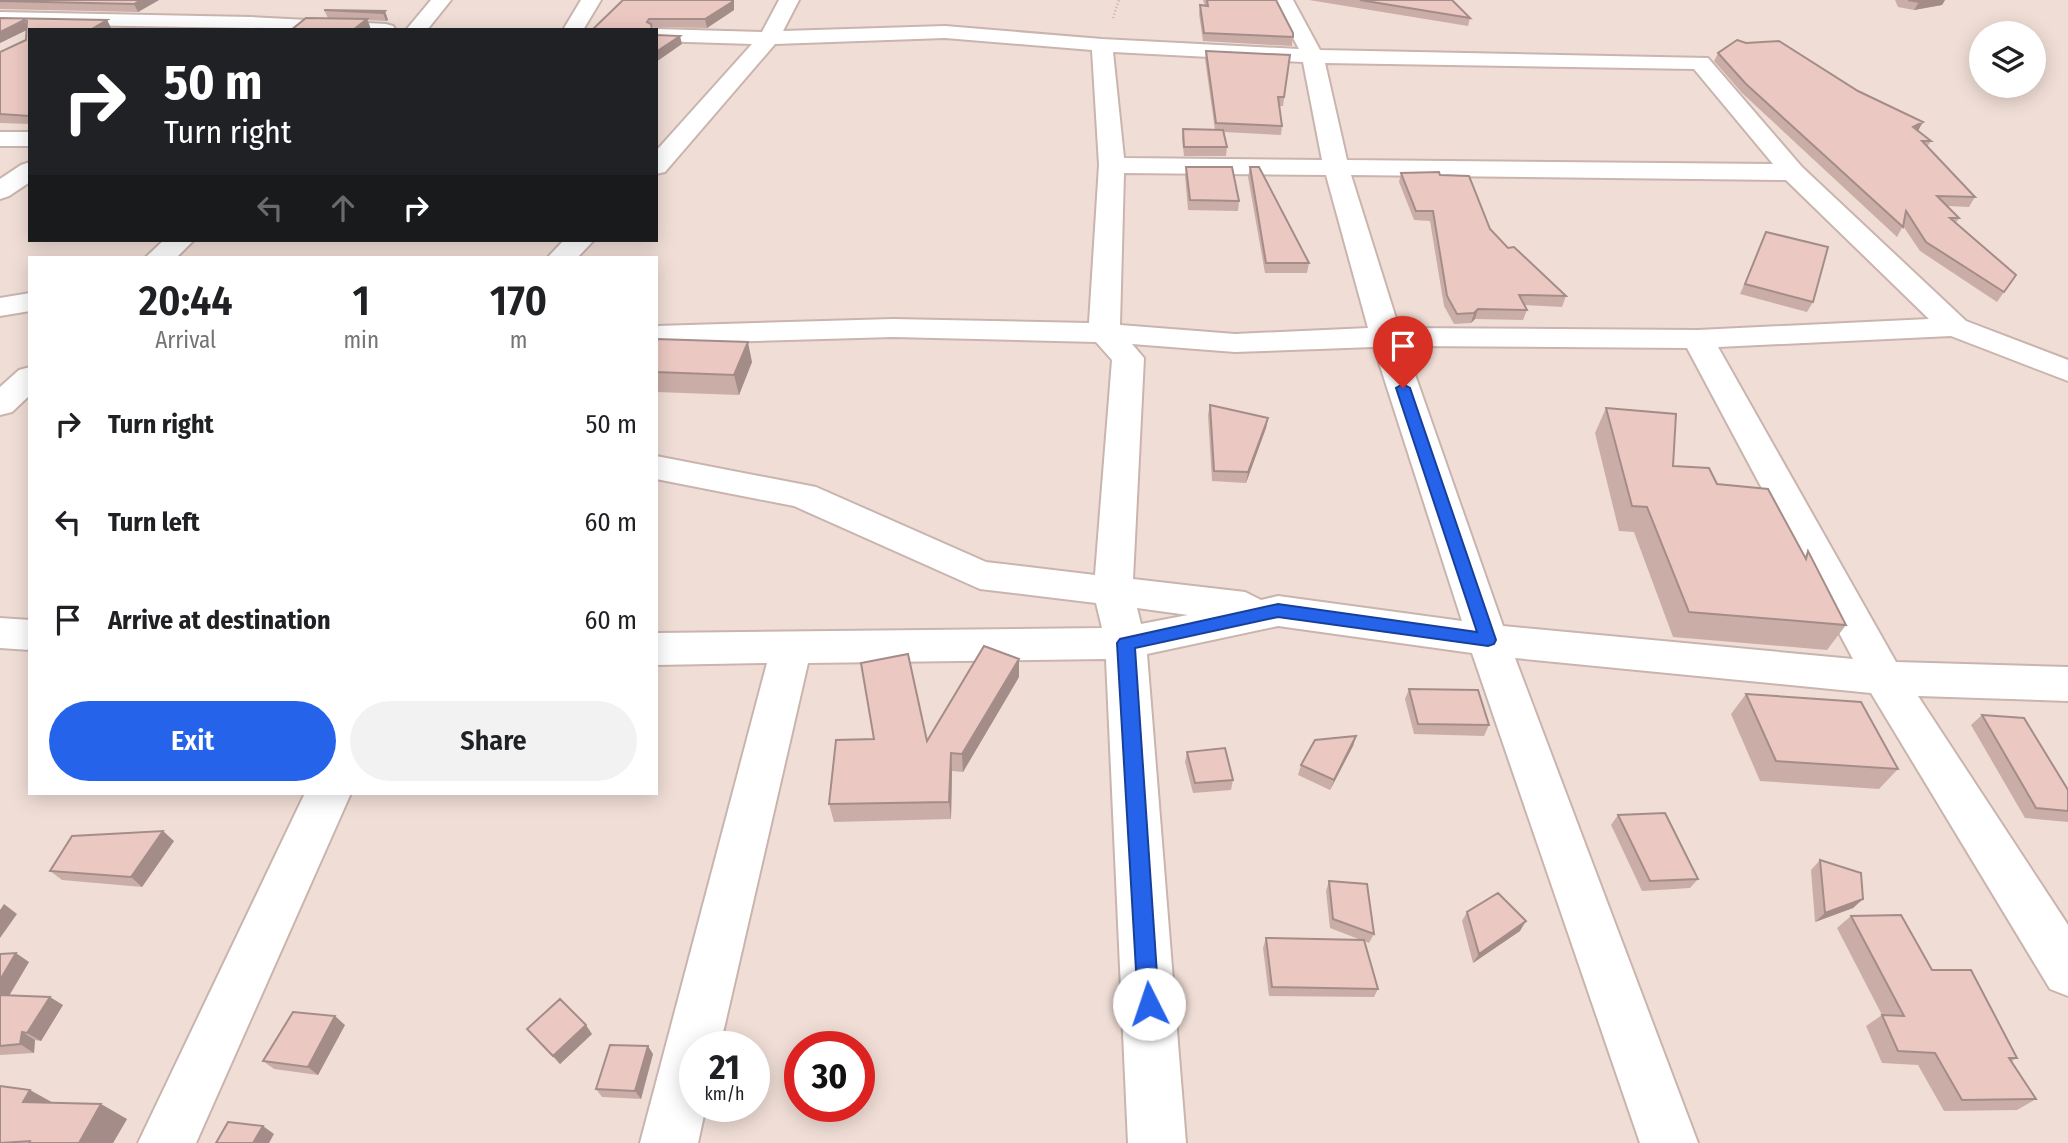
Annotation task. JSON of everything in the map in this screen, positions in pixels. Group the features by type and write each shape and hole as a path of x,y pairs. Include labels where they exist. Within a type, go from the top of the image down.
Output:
{"street":[{"path":"50,24 90,0"},
{"path":"418,28 441,0"},
{"path":"574,28 590,0"},
{"path":"658,164 768,38 789,0"},
{"path":"1283,0 1313,56 1336,167 1386,337 1488,640 1669,1143"},
{"path":"0,18 50,24 316,28"},
{"path":"658,35 768,38 945,32 1313,56 1700,63 1793,172 1955,327 2068,371"},
{"path":"1101,44 1112,164 1104,333 1128,358 1113,593 1126,643 1157,1143"},
{"path":"0,138 28,139"},
{"path":"1112,164 1793,172"},
{"path":"0,191 28,171"},
{"path":"161,256 178,242"},
{"path":"563,256 578,242"},
{"path":"0,307 28,302"},
{"path":"658,335 893,328 1104,333 1235,342 1386,337 1698,340 1955,327"},
{"path":"1698,340 1884,678 2068,971"},
{"path":"0,405 28,379"},
{"path":"658,467 803,496 980,575 1278,611 1488,640 1884,678 2068,684"},
{"path":"658,649 1126,643 1278,611"},
{"path":"0,634 28,635"},
{"path":"669,1143 791,649"},
{"path":"167,1143 327,795"}],"shaded area":[{"path":"0,0 2068,0 2068,1143 0,1143"}],"building":[{"path":"0,0 141,0 134,4"},
{"path":"623,0 732,0 705,19 649,19 647,22 652,28 594,28"},
{"path":"1207,0 1276,0 1293,37 1204,33 1200,5 1208,6"},
{"path":"1360,0 1452,0 1470,18"},
{"path":"325,10 385,11 383,13"},
{"path":"0,18 107,20 93,28 28,28 28,116 0,114 0,52 26,40 27,21 0,32"},
{"path":"306,18 367,19 356,28 294,28"},
{"path":"658,35 680,36 658,51"},
{"path":"1737,40 1746,43 1779,41 1858,91 1923,122 1913,127 1931,141 1922,141 1975,197 1937,196 1959,218 1950,218 2016,275 2004,292 1926,242 1906,211 1903,227 1746,84 1718,53"},
{"path":"1206,51 1290,55 1284,97 1278,97 1282,126 1216,123"},
{"path":"1183,129 1223,130 1227,147 1184,147"},
{"path":"1186,167 1232,167 1239,201 1190,200"},
{"path":"1250,167 1259,167 1309,263 1266,263"},
{"path":"1439,172 1440,175 1469,176 1490,229 1508,248 1514,247 1566,296 1519,295 1527,310 1478,309 1474,313 1457,314 1447,296 1433,211 1416,211 1401,173"},
{"path":"1766,232 1828,247 1813,302 1745,284"},
{"path":"658,339 748,342 734,375 658,372"},
{"path":"1210,405 1268,418 1248,472 1214,471"},
{"path":"1606,408 1676,414 1673,466 1709,468 1717,484 1768,489 1806,559 1808,551 1846,625 1689,612 1647,507 1632,506"},
{"path":"984,646 1019,659 962,754 951,753 949,802 829,804 836,740 874,739 861,663 908,654 927,741"},
{"path":"1409,689 1478,690 1489,725 1418,724"},
{"path":"1746,694 1861,702 1898,769 1776,761"},
{"path":"1982,715 2024,718 2068,790 2068,811 2036,808"},
{"path":"1356,736 1334,780 1301,765 1315,740"},
{"path":"1225,748 1233,780 1195,783 1187,752"},
{"path":"1665,813 1698,879 1650,881 1618,815"},
{"path":"163,831 131,877 50,871 72,836"},
{"path":"1820,860 1861,873 1863,899 1825,913"},
{"path":"1329,881 1367,884 1374,934 1333,919"},
{"path":"1498,893 1526,921 1479,954 1467,912"},
{"path":"1901,915 1932,970 1971,970 2017,1058 2009,1058 2036,1099 1962,1100 1935,1053 1898,1051 1882,1015 1904,1016 1851,916"},
{"path":"1266,938 1364,940 1378,989 1272,987"},
{"path":"16,953 0,980 0,954"},
{"path":"0,995 50,997 27,1033 22,1032 20,1044 0,1046"},
{"path":"560,999 586,1025 553,1056 527,1029"},
{"path":"293,1012 335,1016 308,1067 263,1061"},
{"path":"610,1045 648,1046 635,1091 596,1089"},
{"path":"0,1086 30,1090 23,1102 101,1104 79,1143 0,1143"},
{"path":"228,1122 263,1126 253,1143 216,1143"}],"route":[{"path":"1149,1004 1126,643 1278,611 1488,640 1403,388"}]}
